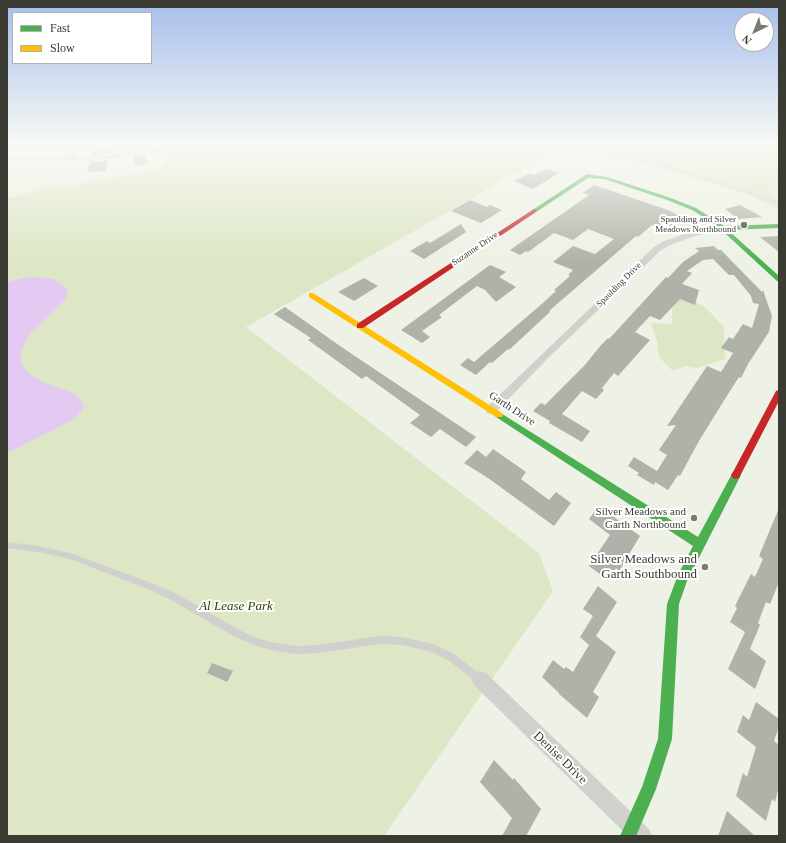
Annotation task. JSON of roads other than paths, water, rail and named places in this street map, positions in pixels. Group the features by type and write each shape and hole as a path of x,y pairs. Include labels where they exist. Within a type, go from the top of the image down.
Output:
{"street":[{"name":"Suzanne Drive","path":"360,326 573,184"},
{"name":"Suzanne Drive","path":"624,184 678,202 703,214 723,228"},
{"name":"Spaulding Drive","path":"491,410 657,249 667,243 686,236 723,228 779,226"},
{"path":"723,228 779,280"},
{"name":"Garth Drive","path":"311,295 700,544"},
{"path":"634,833 665,739 673,604 682,579 779,393"},
{"name":"Denise Drive","path":"480,679 634,833"}],"lane":[{"path":"7,546 38,549 70,556 149,586 174,597 236,633 256,642 296,650 318,649 381,640 402,641 433,648 451,657 480,679"}],"waterway":[{"path":"724,184 762,196 779,204"}],"place":[{"name":"Spaulding and Silver Meadows Northbound","path":"744,225"},
{"name":"Silver Meadows and Garth Northbound","path":"694,518"},
{"name":"Silver Meadows and Garth Southbound","path":"705,567"}],"park label":[{"name":"Al Lease Park","path":"236,607"}]}
